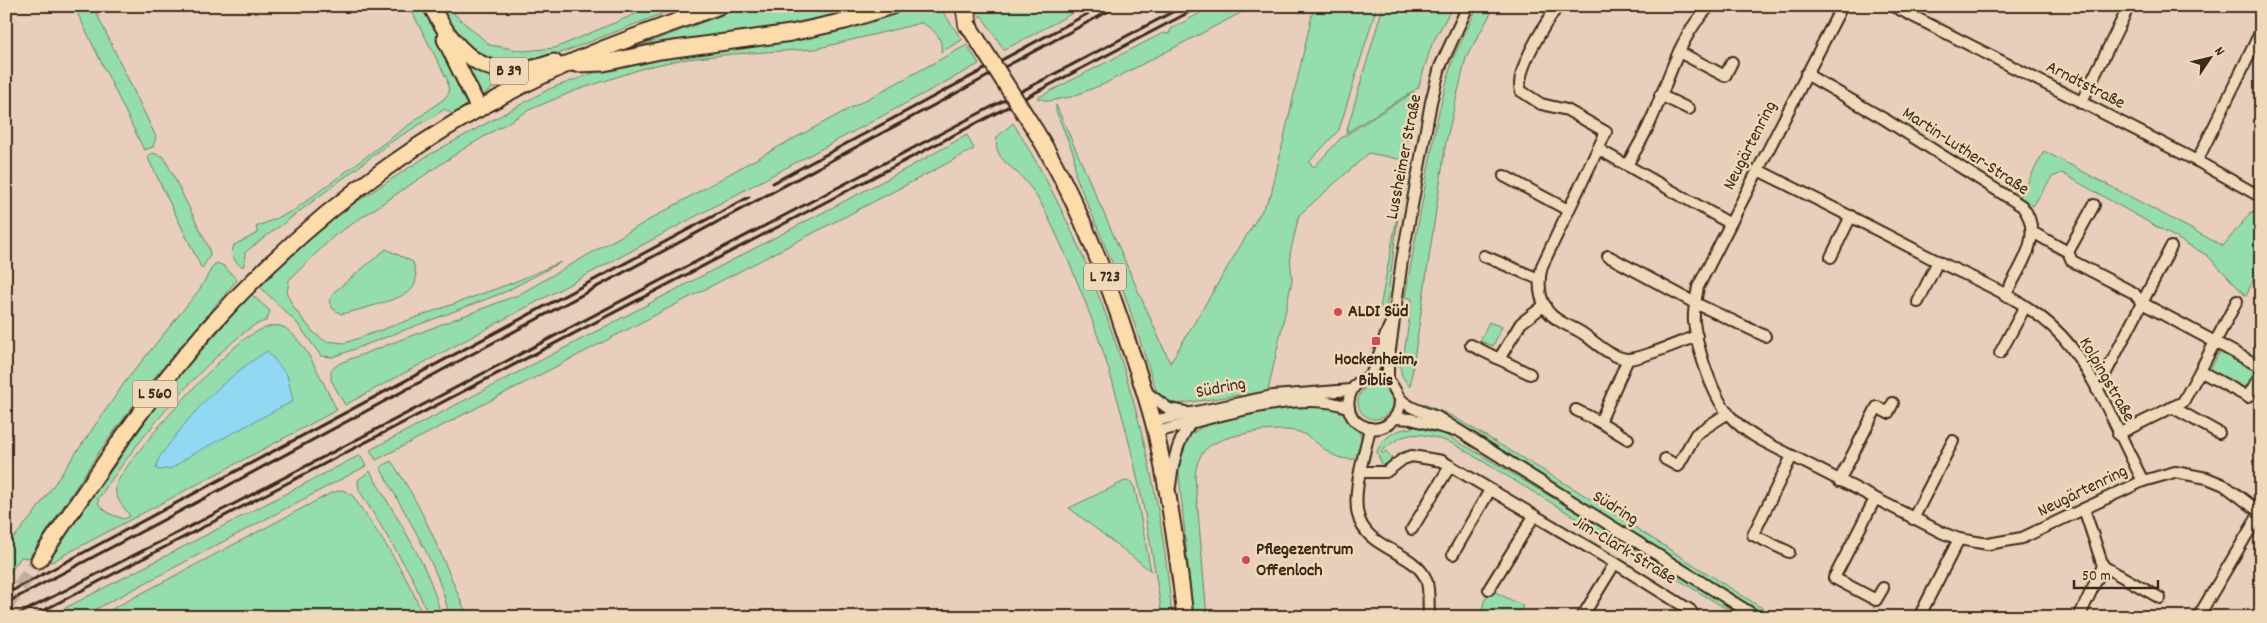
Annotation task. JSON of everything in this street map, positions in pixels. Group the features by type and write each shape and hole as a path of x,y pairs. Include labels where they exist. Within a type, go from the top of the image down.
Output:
{"highway":[{"path":"965,6 968,25"}],"main road":[{"name":"B 39","path":"430,6 441,25 468,56 496,70 523,71 553,62 592,54 720,6"},
{"path":"567,65 604,63 660,51 792,33 845,21 892,6"},
{"name":"L 723","path":"954,6 1035,130 1061,174 1120,315 1154,427 1169,497 1185,617"},
{"path":"441,25 448,47 479,109"},
{"name":"L 560","path":"39,560 151,399 211,324 291,244 340,202 404,155 479,109 592,54"}],"street":[{"name":"Lussheimer Straße","path":"1388,381 1393,320 1431,102 1440,67 1468,6"},
{"path":"1558,6 1535,44 1521,75 1519,80 1521,91 1541,104 1567,110 1606,132 1542,266 1539,279 1540,294 1545,305 1556,319 1606,351 1628,359 1697,336"},
{"path":"1627,165 1648,126 1679,52 1702,14 1710,6"},
{"name":"Neugärtenring","path":"1842,6 1758,170 1729,222 1698,287 1695,303 1697,336 1716,393 1728,414 1742,428 1792,456 1913,519 1958,540 1988,544 2022,538 2143,481 2175,472 2207,478 2224,485 2261,511"},
{"name":"Arndtstraße","path":"1893,6 2197,161 2261,197"},
{"path":"2081,103 2129,6"},
{"path":"2197,161 2261,31"},
{"path":"1679,52 1725,76 1732,62"},
{"name":"Martin-Luther-Straße","path":"1806,74 1886,120 2022,206 2032,220 2034,234"},
{"path":"1660,95 1689,109"},
{"path":"1598,149 1729,222"},
{"name":"Kolpingstraße","path":"1758,170 2026,307 2054,328 2071,347 2097,390 2143,481"},
{"path":"1504,176 1568,210"},
{"path":"2068,252 2094,205"},
{"path":"1830,257 1851,216"},
{"path":"2005,296 2034,234 2068,252 2072,261 2134,293 2142,303 2261,367"},
{"path":"2097,390 2172,247"},
{"path":"1484,256 1539,279"},
{"path":"1608,256 1695,303 1765,336"},
{"path":"1918,302 1938,261"},
{"path":"2118,434 2183,402 2237,301"},
{"path":"1499,359 1521,322 1545,305"},
{"path":"2000,354 2026,307"},
{"name":"Lussheimer Straße","path":"1370,377 1377,361 1382,339 1393,320"},
{"path":"1471,345 1530,374"},
{"path":"1600,422 1628,359"},
{"path":"2200,372 2248,397 2261,373"},
{"path":"1388,381 1370,377 1356,384 1351,390 1348,408 1357,421 1370,428 1389,424 1396,418 1400,399"},
{"name":"Südring","path":"1388,381 1398,392 1400,399 1415,409 1437,417 1456,431 1757,617"},
{"name":"Südring","path":"1144,390 1158,403 1168,409 1186,413"},
{"name":"Südring","path":"1154,427 1186,413 1272,396 1351,390"},
{"path":"2251,391 2261,396"},
{"name":"Südring","path":"1154,427 1190,424 1220,415 1300,402 1332,403 1348,408"},
{"path":"1839,481 1877,407 1888,413 1893,403"},
{"path":"2172,407 2219,433"},
{"path":"1576,410 1628,439"},
{"path":"1665,459 1678,466 1696,434 1728,414"},
{"name":"Südring","path":"1396,418 1411,419 1456,431"},
{"name":"Südring","path":"1169,497 1174,459 1180,437 1190,424"},
{"path":"1370,428 1357,503 1360,520 1371,537 1421,571 1427,580 1429,617"},
{"path":"1913,519 1953,441"},
{"name":"Jim-Clark-Straße","path":"1361,472 1386,472 1403,459 1412,456 1433,458 1450,466 1616,563 1690,610 1696,617"},
{"path":"1789,552 1753,534 1792,456"},
{"path":"1412,529 1450,466"},
{"path":"1453,554 1490,490"},
{"path":"1875,499 1834,578 1876,600 1882,588"},
{"path":"2082,616 2103,566 2084,509"},
{"path":"2198,617 2261,511"},
{"path":"1489,589 1534,516"},
{"path":"1919,617 1958,540"},
{"path":"1582,617 1616,563"},
{"path":"2103,566 2160,598"}],"green space":[{"path":"74,6 93,6 156,137 153,147 144,150"},
{"path":"409,6 423,6 450,52 467,90 468,98 465,106 453,115 445,109 394,140 248,250 245,253 244,266 241,266 233,257 234,245 258,233 256,227 293,211 445,98 449,92 447,79"},
{"path":"437,6 450,6 455,15 490,45 524,51 555,48 654,6 682,6 535,63 493,64 463,45"},
{"path":"746,6 876,6 829,20 623,52"},
{"path":"905,6 939,6 962,40 941,52 941,42 937,34 921,23 815,49 732,54 679,60 647,67 574,91 529,110 465,148 334,236 289,280 287,294 294,308 314,333 325,341 345,343 512,283 561,262 505,292 332,357 321,356 297,323 259,286 289,253 335,216 427,156 549,89 605,69 644,60 867,21"},
{"path":"972,6 1086,6 1004,50 982,16 980,17"},
{"path":"1213,6 1254,6 1104,84 1071,97 1049,101 1037,98 1163,33 1169,34 1171,29"},
{"path":"1314,6 1377,6 1339,130 1309,162 1314,167 1341,138 1414,92 1416,99 1403,160 1369,153 1299,215 1290,254 1292,281 1268,391 1177,404 1165,399 1156,390 1123,289 1075,174 1074,155 1056,111 1056,105 1170,363 1271,195"},
{"path":"1383,6 1453,6 1432,44 1418,88 1346,133"},
{"path":"1478,6 1495,6 1466,58 1446,142 1410,387 1402,376 1399,361 1403,361 1412,299 1405,297 1438,115 1453,58"},
{"path":"967,45 979,64 345,405 331,380 331,370 340,363 518,295 745,165"},
{"path":"458,53 509,77 480,97"},
{"path":"1013,123 1045,179 1074,237 1100,298 1121,361 1140,424 1154,489 1165,553 1172,617 1162,617 1146,520 1124,423 1111,376 1078,283 1036,195 1023,178 1003,160 997,150 997,137"},
{"path":"967,135 974,149 927,174 376,460 370,450 902,171"},
{"path":"2044,151 2223,246 2251,212 2261,217 2261,263 2246,296 2208,256 2062,173 2052,177 2033,206 2020,197"},
{"path":"153,153 164,157 209,248 210,255 202,269 147,156"},
{"path":"1398,217 1386,310 1380,308"},
{"path":"386,249 413,262 416,279 412,289 390,301 357,310 341,314 333,309 329,301 334,292"},
{"path":"217,263 224,266 237,280 152,380 102,448 29,558 21,557 6,578 6,547 33,515 125,382 200,289 213,266"},
{"path":"251,294 270,311 267,320 252,327 229,345 188,385 130,454 98,499 99,505 110,514 124,519 130,516 116,494 116,486 122,473 198,383 237,345 265,328 283,327 299,342 314,365 337,410 52,562 48,561 168,389"},
{"path":"1489,322 1502,327 1493,346 1480,341"},
{"path":"2221,349 2259,368 2250,385 2244,387 2210,370"},
{"path":"1375,385 1382,386 1387,390 1391,395 1391,409 1387,414 1382,418 1375,419 1368,418 1363,414 1359,409 1358,402 1359,395 1363,390 1368,386"},
{"path":"1424,404 1452,416 1576,490 1776,617 1769,617 1449,419 1421,407"},
{"path":"1323,405 1338,409 1349,419 1360,434 1363,449 1360,455 1353,459 1344,459 1330,453 1306,435 1290,430 1278,430 1236,435 1213,444 1206,449 1198,462 1195,477 1207,617 1193,617 1178,464 1186,438 1209,422 1298,406"},
{"path":"1413,423 1440,432 1478,453 1750,617 1740,617 1454,444 1424,435 1408,436 1399,439 1381,452 1383,454 1386,451 1392,458 1383,467 1377,452 1382,442 1395,432 1411,428"},
{"path":"360,455 366,466 81,617 48,617"},
{"path":"391,461 424,517 468,617 449,617 445,598 430,559 380,467"},
{"path":"370,471 421,561 436,598 441,617 429,617 412,577 359,490 358,480"},
{"path":"1125,481 1131,482 1135,489 1151,571 1069,508"},
{"path":"343,490 353,496 392,554 417,601 423,617 97,617 331,493"},
{"path":"1491,590 1523,606 1517,617 1481,617 1484,601"}],"water":[{"path":"267,351 287,375 293,401 191,455 172,468 159,470 156,468 159,458 171,441 207,399 234,375"}],"tunnel":[{"path":"6,606 39,560"}],"railway":[{"path":"773,183 1102,6"},
{"path":"6,603 205,498 1118,6"},
{"path":"13,617 230,506 1184,6"},
{"path":"31,617 1201,6"},
{"path":"6,594 749,197"}],"place":[{"name":"ALDI Süd","path":"1338,312"},
{"name":"Hockenheim, Biblis","path":"1376,341"},
{"name":"Pflegezentrum Offenloch","path":"1246,560"}]}
